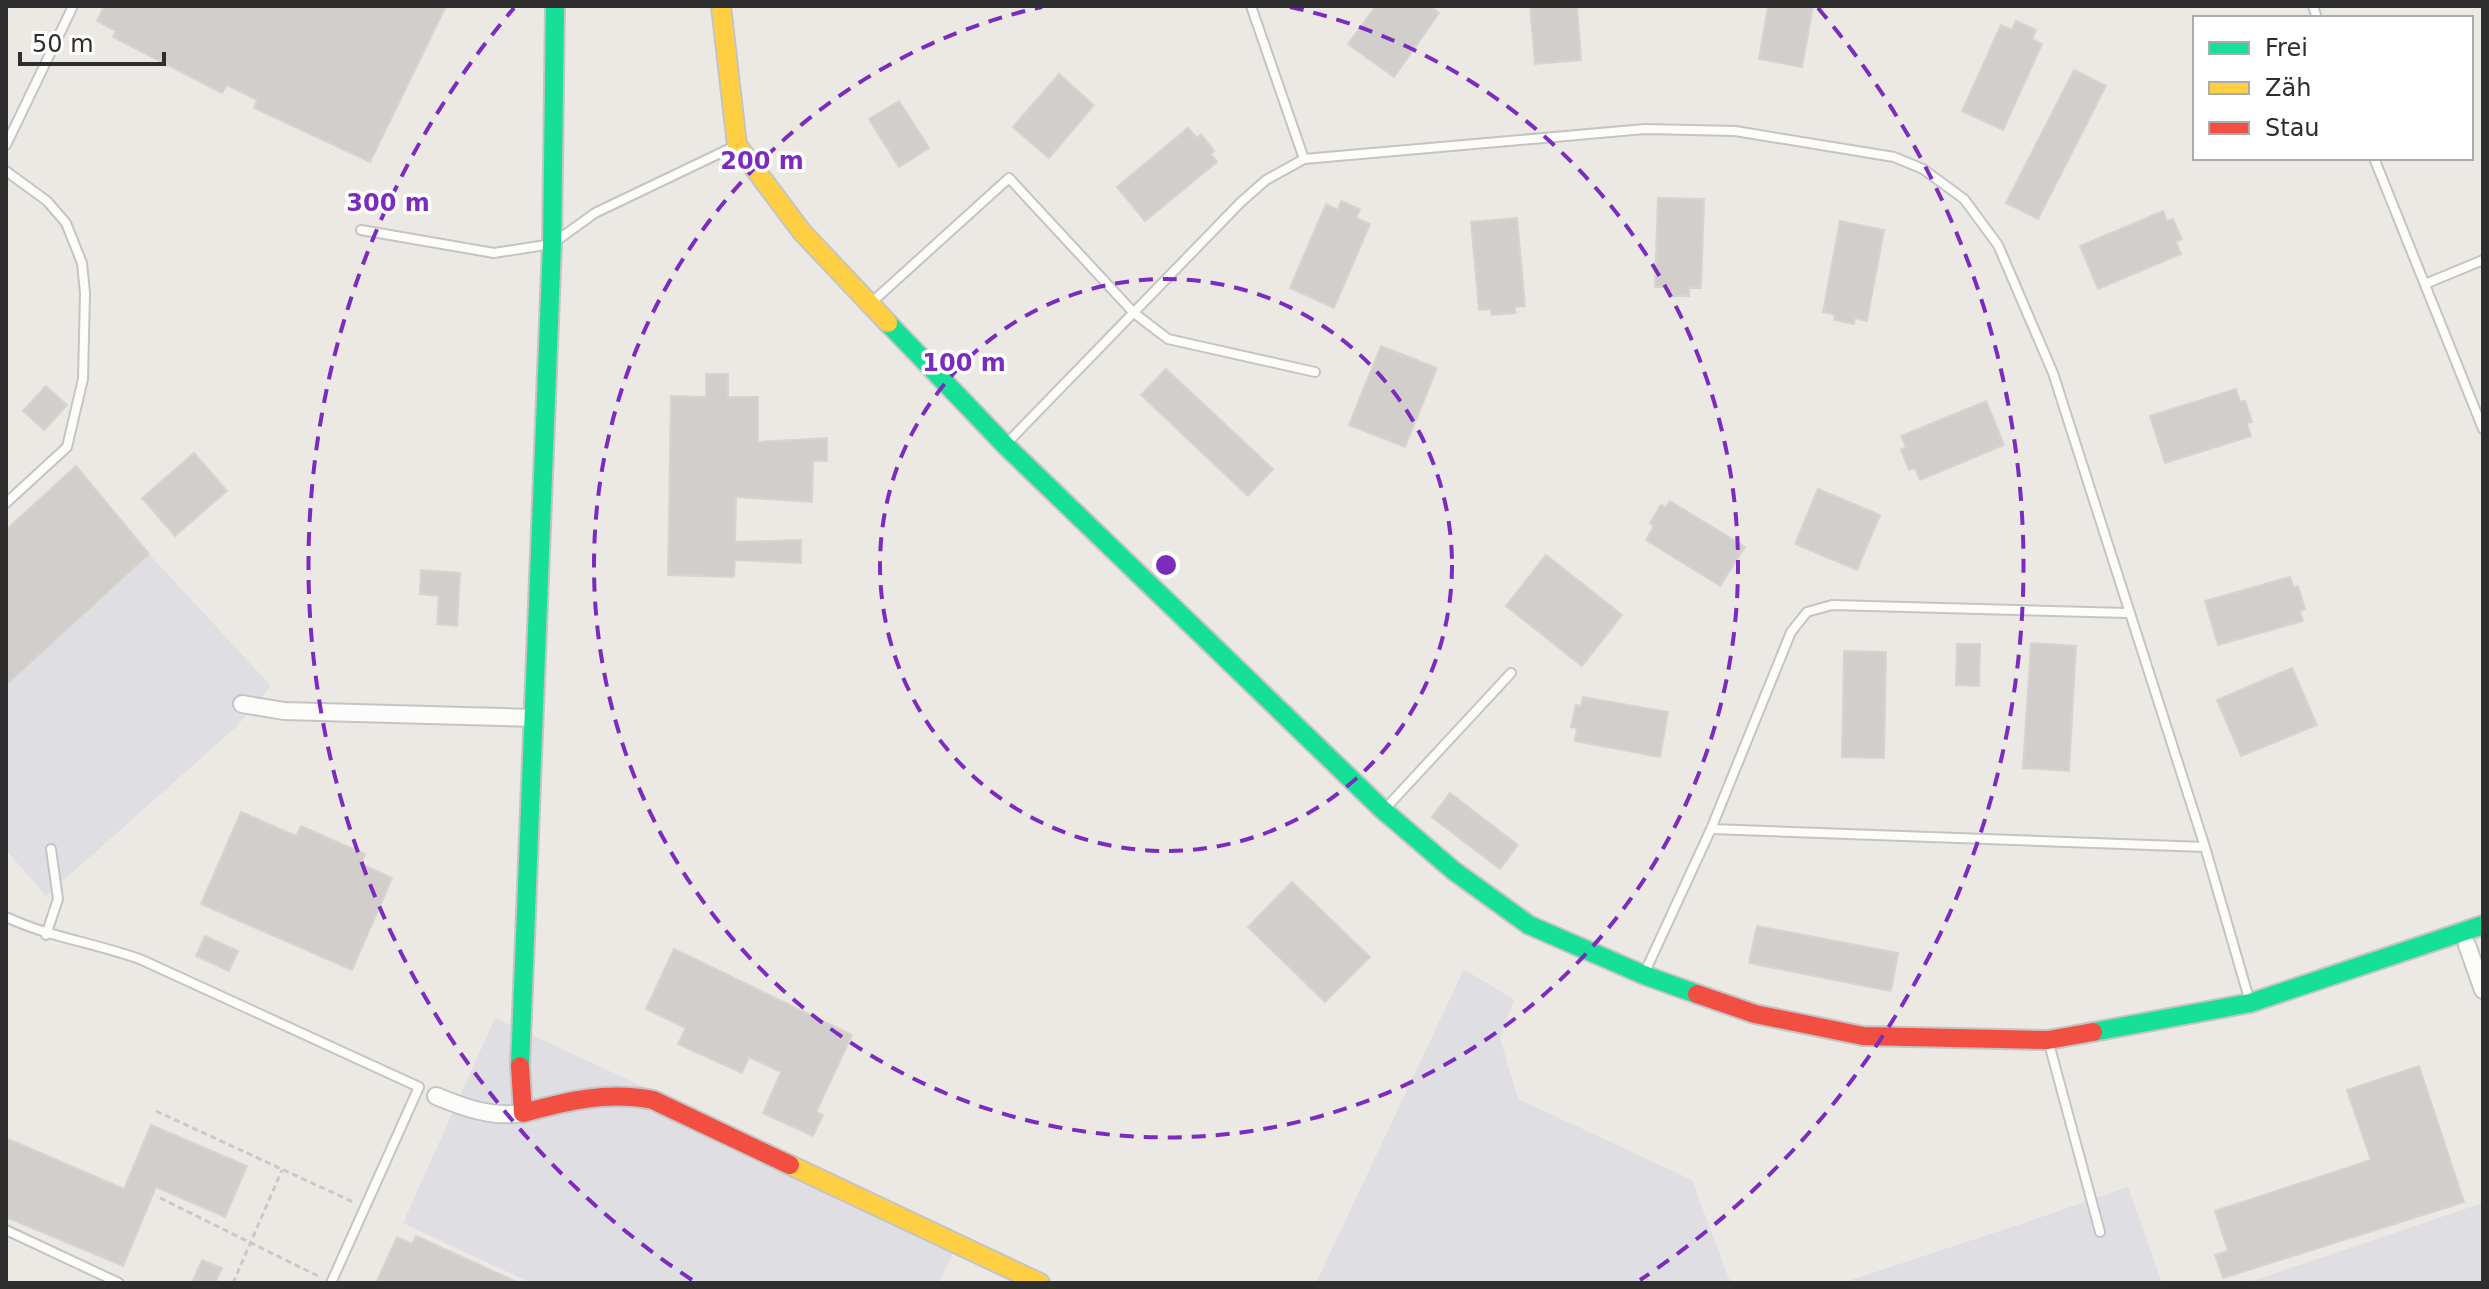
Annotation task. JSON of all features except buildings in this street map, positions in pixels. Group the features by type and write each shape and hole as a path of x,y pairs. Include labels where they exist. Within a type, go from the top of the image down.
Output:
{"street":[{"path":"523,1113 520,1063 552,244 555,6"},
{"path":"721,6 737,145 802,232 868,305 1005,445 1383,810 1454,871 1529,925 1644,975 1755,1014 1863,1036 2048,1040 2250,1003 2466,939 2483,925"},
{"path":"242,704 284,711 533,718"},
{"path":"2466,939 2483,990"},
{"path":"436,1096 477,1112 505,1116 602,1093 627,1093 653,1100 1040,1283"}],"lane":[{"path":"6,145 73,6"},
{"path":"1251,6 1304,159"},
{"path":"1005,445 1241,202 1266,180 1304,159 1645,129 1735,131 1894,157 1923,169 1964,199 1998,245 2053,373 2127,613 2205,847 2250,1003"},
{"path":"361,230 494,253 552,244 595,213 737,145"},
{"path":"2375,160 2483,429"},
{"path":"6,171 47,201 66,223 82,263 85,293 83,379 67,447 6,503"},
{"path":"868,305 1009,178 1134,313 1168,339 1315,372"},
{"path":"2425,284 2483,260"},
{"path":"1644,975 1711,829 1791,632 1800,618 1815,608 1832,605 2127,613"},
{"path":"1383,810 1511,673"},
{"path":"1711,829 2205,847"},
{"path":"46,935 58,899 51,849"},
{"path":"6,917 46,935 95,943 142,960 436,1096"},
{"path":"2048,1040 2100,1232"},
{"path":"331,1283 419,1087"},
{"path":"6,1230 119,1283"}],"path":[{"path":"156,1111 364,1207"},
{"path":"233,1283 282,1170"},
{"path":"160,1198 331,1283"}],"shaded area":[{"path":"149,554 271,686 237,726 46,896 6,850 6,685"},
{"path":"1464,969 1514,1000 1500,1038 1518,1099 1692,1180 1729,1279 1734,1283 1316,1283"},
{"path":"495,1018 962,1234 939,1283 531,1283 403,1223"},
{"path":"2128,1187 2162,1283 1842,1283 2024,1223"},
{"path":"2483,1203 2483,1283 2246,1283"}],"traffic: fast":[{"path":"520,1066 552,244 555,6"},
{"path":"888,323 1005,445 1383,810 1454,871 1529,925 1644,975 1697,994"},
{"path":"2093,1032 2250,1003 2483,925"}],"traffic: slow":[{"path":"721,6 737,145 802,232 888,323"},
{"path":"790,1165 1040,1283"}],"traffic: jam":[{"path":"1697,994 1755,1014 1863,1036 2048,1040 2093,1032"},
{"path":"520,1066 523,1113 603,1097 653,1100 790,1165"}]}
